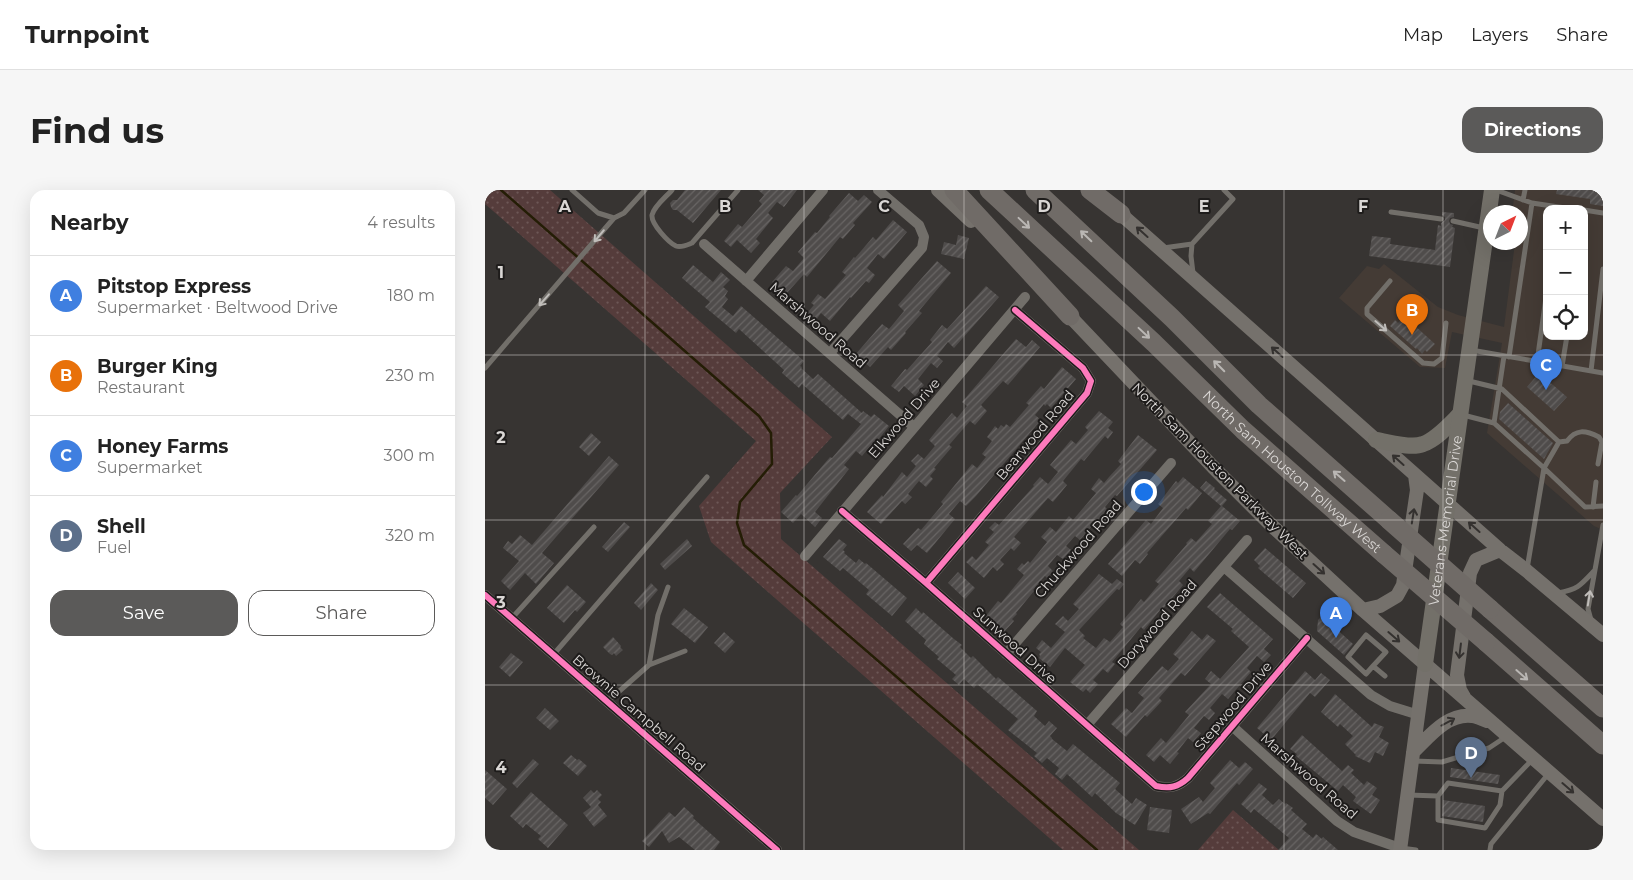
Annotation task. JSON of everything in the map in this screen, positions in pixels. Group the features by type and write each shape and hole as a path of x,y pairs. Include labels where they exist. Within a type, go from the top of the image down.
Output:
{"highway":[{"path":"954,190 1070,316"},
{"name":"North Sam Houston Tollway West","path":"989,190 1147,336 1243,430 1602,745"},
{"path":"1092,190 1121,214"},
{"name":"North Sam Houston Tollway West","path":"1038,191 1172,318 1259,406 1599,704"}],"main road":[{"name":"North Sam Houston Parkway West","path":"939,190 1070,316 1263,518 1363,610 1603,819"},
{"name":"Veterans Memorial Drive","path":"1490,205 1492,190"},
{"path":"1121,214 1500,550 1598,630"},
{"name":"Veterans Memorial Drive","path":"1400,849 1484,250"},
{"path":"1376,440 1412,446 1423,444 1438,435 1460,414"},
{"path":"1363,610 1380,606 1397,596 1403,585 1417,490 1415,475"},
{"path":"1464,698 1457,675 1470,573 1476,560 1500,550"},
{"path":"1413,756 1441,725 1455,718 1471,716 1492,722"}],"street":[{"path":"746,281 823,190"},
{"path":"829,353 922,248 924,237 919,225 878,190"},
{"name":"Marshwood Road","path":"704,244 914,427"},
{"name":"Elkwood Drive","path":"805,556 1025,297"},
{"name":"Bearwood Road","path":"926,583 1087,393 1091,381 1083,368 1015,310"},
{"name":"Chuckwood Road","path":"1006,654 1171,463"},
{"name":"Sunwood Drive","path":"842,512 926,583 1156,786 1174,787"},
{"name":"Dorywood Road","path":"1087,726 1247,540"},
{"path":"1224,567 1371,696 1390,706 1419,715"},
{"name":"Brownie Campbell Road","path":"485,595 777,850"},
{"name":"Stepwood Drive","path":"1174,787 1182,784 1188,778 1307,638"},
{"name":"Marshwood Road","path":"1232,726 1337,821 1354,832 1400,849"}],"lane":[{"path":"572,190 598,213 614,218"},
{"path":"485,368 614,218 625,213 645,190"},
{"path":"672,190 656,208 652,215 653,221 657,229 675,246 682,247 692,243 739,190"},
{"path":"1197,280 1191,264 1192,244 1233,198 1224,190"},
{"path":"1496,190 1543,205"},
{"path":"1523,200 1525,190"},
{"path":"1494,424 1532,203"},
{"path":"1588,211 1603,213"},
{"path":"1391,212 1441,219"},
{"path":"1453,221 1483,227"},
{"path":"1159,248 1192,244"},
{"path":"1591,371 1603,269"},
{"path":"1390,281 1367,308 1367,314 1423,363 1430,365 1440,361 1442,358 1446,323"},
{"path":"1537,362 1546,295"},
{"path":"1562,366 1566,340"},
{"path":"1470,350 1603,373"},
{"path":"1466,381 1502,388 1559,442"},
{"path":"1460,414 1494,424 1585,507 1603,506"},
{"path":"1559,442 1567,441 1572,434 1578,432 1599,437 1602,442 1598,464"},
{"path":"1527,571 1544,468 1559,442"},
{"path":"553,655 707,477"},
{"path":"1593,507 1596,482"},
{"path":"1598,630 1588,609 1603,525"},
{"path":"512,619 594,527"},
{"path":"1554,594 1574,589 1582,584 1594,570"},
{"path":"649,665 658,614 668,587"},
{"path":"1366,635 1385,652 1373,666 1366,674 1348,657 1366,635"},
{"path":"607,702 649,665 685,651"},
{"path":"1373,666 1385,676"},
{"path":"1413,756 1442,762 1489,748 1508,736"},
{"path":"1502,791 1447,783 1437,796 1438,820 1485,828 1500,806 1502,791 1533,758"},
{"path":"1490,850 1491,844 1549,772"},
{"path":"1407,795 1437,796"},
{"path":"1400,849 1417,850"}],"shaded area":[{"path":"485,190 550,190 832,437 780,493 781,539 1139,850 1063,850 711,542 699,506 756,441 485,204"},
{"path":"1515,190 1603,190 1603,530 1594,526 1487,433 1502,343 1452,332 1445,368 1420,367 1339,298 1367,266 1379,269 1384,264 1438,307 1458,315 1504,327 1514,250 1528,250 1528,205 1513,205"},
{"path":"1233,810 1279,850 1198,850"}],"building":[{"path":"685,190 721,190 693,223 677,210 673,210 670,203 673,200 677,200"},
{"path":"758,190 797,190 784,207 777,202 768,213 773,218 756,239 760,243 751,253 737,240 731,247 724,241 738,224 742,227 762,204 759,201 764,195"},
{"path":"1557,190 1603,190 1603,206 1590,204 1590,199 1556,194"},
{"path":"849,193 858,201 864,195 872,202 853,223 855,225 843,239 840,237 807,277 804,274 786,294 772,282 786,266 793,271 804,258 798,252 815,232 817,233"},
{"path":"1442,212 1454,213 1454,217 1450,218 1449,221 1453,225 1452,227 1455,228 1450,267 1369,256 1372,236 1391,238 1390,244 1435,250 1438,225 1441,226 1441,223 1445,220"},
{"path":"893,220 907,232 884,259 878,254 867,268 875,275 869,283 866,281 830,321 821,313 816,320 807,313 814,305 811,303 818,294 825,299 846,275 842,272 854,257 873,237 876,240"},
{"path":"958,235 969,238 964,259 941,254 944,242 956,245"},
{"path":"937,261 951,273 919,311 922,313 906,333 891,350 888,347 870,367 855,355 882,324 889,329 904,311 898,305"},
{"path":"693,265 713,282 721,272 730,280 723,287 728,291 725,296 728,299 722,307 733,316 741,306 804,361 800,366 801,368 813,379 818,374 862,413 863,411 871,417 874,414 889,426 875,444 873,443 862,456 856,451 844,465 849,469 815,512 822,518 815,527 801,514 793,523 781,512 861,424 848,414 843,420 802,384 799,388 782,373 784,370 739,329 736,333 705,307 710,302 682,278"},
{"path":"986,286 999,297 954,348 948,342 937,356 943,361 937,368 931,363 918,379 924,385 915,396 904,386 899,392 891,386 932,342 930,340 942,325 947,329"},
{"path":"1404,316 1435,344 1427,352 1425,350 1422,354 1390,326 1395,320 1398,323"},
{"path":"1016,339 1026,347 1032,340 1040,347 1008,385 1003,381 981,405 987,411 975,425 970,421 949,445 952,447 934,468 936,469 930,476 933,479 926,487 919,481 908,494 912,497 905,504 902,501 881,524 867,512 882,495 883,497 902,472 907,477 916,466 911,461 918,454 924,459 935,446 929,440 952,413 957,418 967,406 962,402"},
{"path":"1062,367 1076,379 1051,408 1044,404 1035,415 1041,420 976,496 966,506 960,501 949,514 955,519 927,553 917,545 911,551 903,544 918,528 921,530 943,504 941,502 972,464 977,468 986,457 982,454 992,441 987,437 995,426 998,429 1001,425 1004,427 1006,424 1010,427 1029,405 1026,403 1041,386 1044,389"},
{"path":"1539,373 1567,397 1554,411 1527,387"},
{"path":"1508,403 1553,443 1544,459 1499,419 1500,412"},
{"path":"1099,411 1113,422 1108,428 1113,432 1108,439 1105,436 1084,461 1081,459 1063,481 1067,485 1053,502 1048,498 1014,537 1021,543 1014,551 1011,548 1000,560 1004,564 997,571 993,567 984,578 966,562 972,556 976,560 989,545 985,542 994,532 989,528 995,522 999,525 1040,477 1048,484 1058,472 1050,465 1071,440 1076,444 1088,430 1085,427"},
{"path":"591,433 601,442 589,456 579,447"},
{"path":"1138,435 1157,450 1105,507 1107,509 1094,527 1092,526 1080,540 1075,536 1066,546 1071,550 1063,559 1057,555 1048,566 1053,571 1047,578 1045,576 1033,590 1012,619 1014,621 1003,633 985,617 998,601 1001,603 1024,575 1017,569 1022,563 1024,565 1028,561 1030,563 1047,542 1041,537 1050,527 1056,532 1069,516 1073,520 1096,493 1091,489 1099,478 1104,483 1121,464 1118,461"},
{"path":"609,456 619,465 542,553 554,563 536,584 525,573 510,590 501,581 519,561 503,548 508,541 512,544 520,535 532,545"},
{"path":"1183,477 1202,493 1188,510 1186,508 1147,553 1140,564 1135,560 1122,576 1108,564 1146,520 1151,524 1163,508 1158,504 1176,481 1178,483"},
{"path":"1206,481 1227,500 1222,506 1240,521 1232,530 1230,529 1194,572 1190,568 1179,581 1183,585 1144,630 1141,627 1112,662 1115,664 1108,673 1103,669 1093,680 1098,684 1090,693 1086,689 1083,692 1070,682 1085,665 1065,648 1050,667 1039,658 1041,652 1036,648 1042,640 1051,648 1065,632 1055,624 1063,616 1068,621 1079,609 1073,604 1099,574 1112,584 1117,579 1124,584 1119,590 1117,589 1079,630 1085,636 1083,638 1096,648 1104,638 1110,642 1123,627 1120,624 1141,599 1144,602 1159,584 1155,581 1186,543 1191,538 1196,542 1212,524 1208,521 1221,506 1200,488"},
{"path":"624,522 630,527 608,552 602,547"},
{"path":"687,539 692,546 665,570 660,564"},
{"path":"839,539 847,545 843,550 844,553 856,563 859,559 866,563 907,598 892,616 866,594 869,590 843,568 840,571 823,557"},
{"path":"1265,548 1306,583 1293,598 1258,568 1260,566 1254,560"},
{"path":"958,572 975,588 965,599 948,583"},
{"path":"651,583 658,590 641,610 634,603"},
{"path":"567,585 586,602 577,612 575,610 564,623 547,608"},
{"path":"1220,593 1273,639 1264,649 1271,655 1264,662 1257,656 1247,668 1251,672 1228,699 1222,694 1210,708 1215,713 1209,720 1204,716 1194,728 1201,733 1193,742 1188,738 1170,764 1160,755 1154,762 1146,755 1161,738 1166,743 1189,715 1185,712 1211,684 1205,679 1211,671 1220,679 1249,647 1231,631 1233,629 1207,607"},
{"path":"684,608 708,627 695,643 671,624"},
{"path":"916,608 962,645 960,647 971,658 973,656 996,679 998,677 1037,711 1034,716 1045,726 1049,721 1057,728 1050,736 1052,739 1067,751 1073,744 1120,783 1115,789 1132,804 1136,798 1147,805 1135,825 1116,813 1095,793 1092,797 1067,774 1062,780 1055,774 1059,768 1047,758 1042,763 1034,756 1037,753 1008,730 1018,719 977,684 974,688 964,679 959,685 952,679 956,675 937,659 939,657 924,644 926,640 905,621"},
{"path":"1322,616 1353,644 1344,655 1317,631 1318,620"},
{"path":"1192,631 1202,640 1207,634 1216,641 1185,676 1181,673 1159,698 1162,701 1147,717 1145,715 1126,737 1111,724 1126,708 1132,713 1144,698 1138,693 1162,666 1168,671 1179,659 1173,654"},
{"path":"724,632 735,642 725,653 714,643"},
{"path":"613,637 623,650 616,656 614,653 610,654 603,647"},
{"path":"511,653 523,662 510,677 499,667"},
{"path":"1305,671 1315,680 1321,673 1330,680 1315,697 1310,693 1271,740 1257,728"},
{"path":"1335,694 1372,727 1374,723 1384,727 1379,737 1389,743 1383,756 1375,752 1370,763 1355,756 1345,744 1353,736 1340,724 1338,727 1321,712"},
{"path":"545,708 559,721 550,730 536,718"},
{"path":"1302,735 1342,771 1348,765 1354,770 1351,773 1364,785 1367,781 1377,788 1372,795 1380,800 1371,814 1353,801 1356,797 1343,785 1338,791 1296,756 1297,754 1290,749"},
{"path":"571,755 587,766 578,776 563,763"},
{"path":"533,759 539,764 517,788 512,783"},
{"path":"1230,760 1239,768 1245,762 1253,769 1239,785 1237,783 1210,814 1208,813 1191,824 1181,809 1199,797 1203,802 1215,788 1210,783"},
{"path":"1451,768 1500,775 1498,784 1450,777"},
{"path":"485,770 507,789 493,805 485,798"},
{"path":"1259,783 1267,789 1262,795 1273,805 1279,799 1286,803 1307,824 1302,829 1313,838 1316,834 1322,839 1323,837 1338,850 1278,850 1289,838 1254,809 1251,813 1241,804"},
{"path":"591,790 594,793 597,790 602,795 598,799 601,802 598,805 607,816 594,827 583,813 591,807 583,798"},
{"path":"531,792 568,825 548,848 538,839 541,836 526,824 523,828 510,816"},
{"path":"1443,800 1485,806 1483,822 1442,816"},
{"path":"684,807 694,816 693,818 720,842 714,850 695,850 679,837 669,843 662,831 649,847 642,841 669,812 675,817"},
{"path":"1150,807 1172,810 1169,833 1147,830"}],"waterway":[{"path":"501,190 759,416 771,433 772,464 740,502 737,523 744,545 1097,850"}],"cycle path":[{"path":"926,583 1087,393 1091,381 1083,368 1015,310"},
{"path":"842,511 1156,786 1173,786 1188,778 1307,638"},
{"path":"485,595 777,850"}],"place":[{"name":"Burger King","path":"1412,335"},
{"name":"Honey Farms","path":"1546,390"},
{"name":"Pitstop Express","path":"1336,638"},
{"name":"Shell","path":"1471,778"}]}
